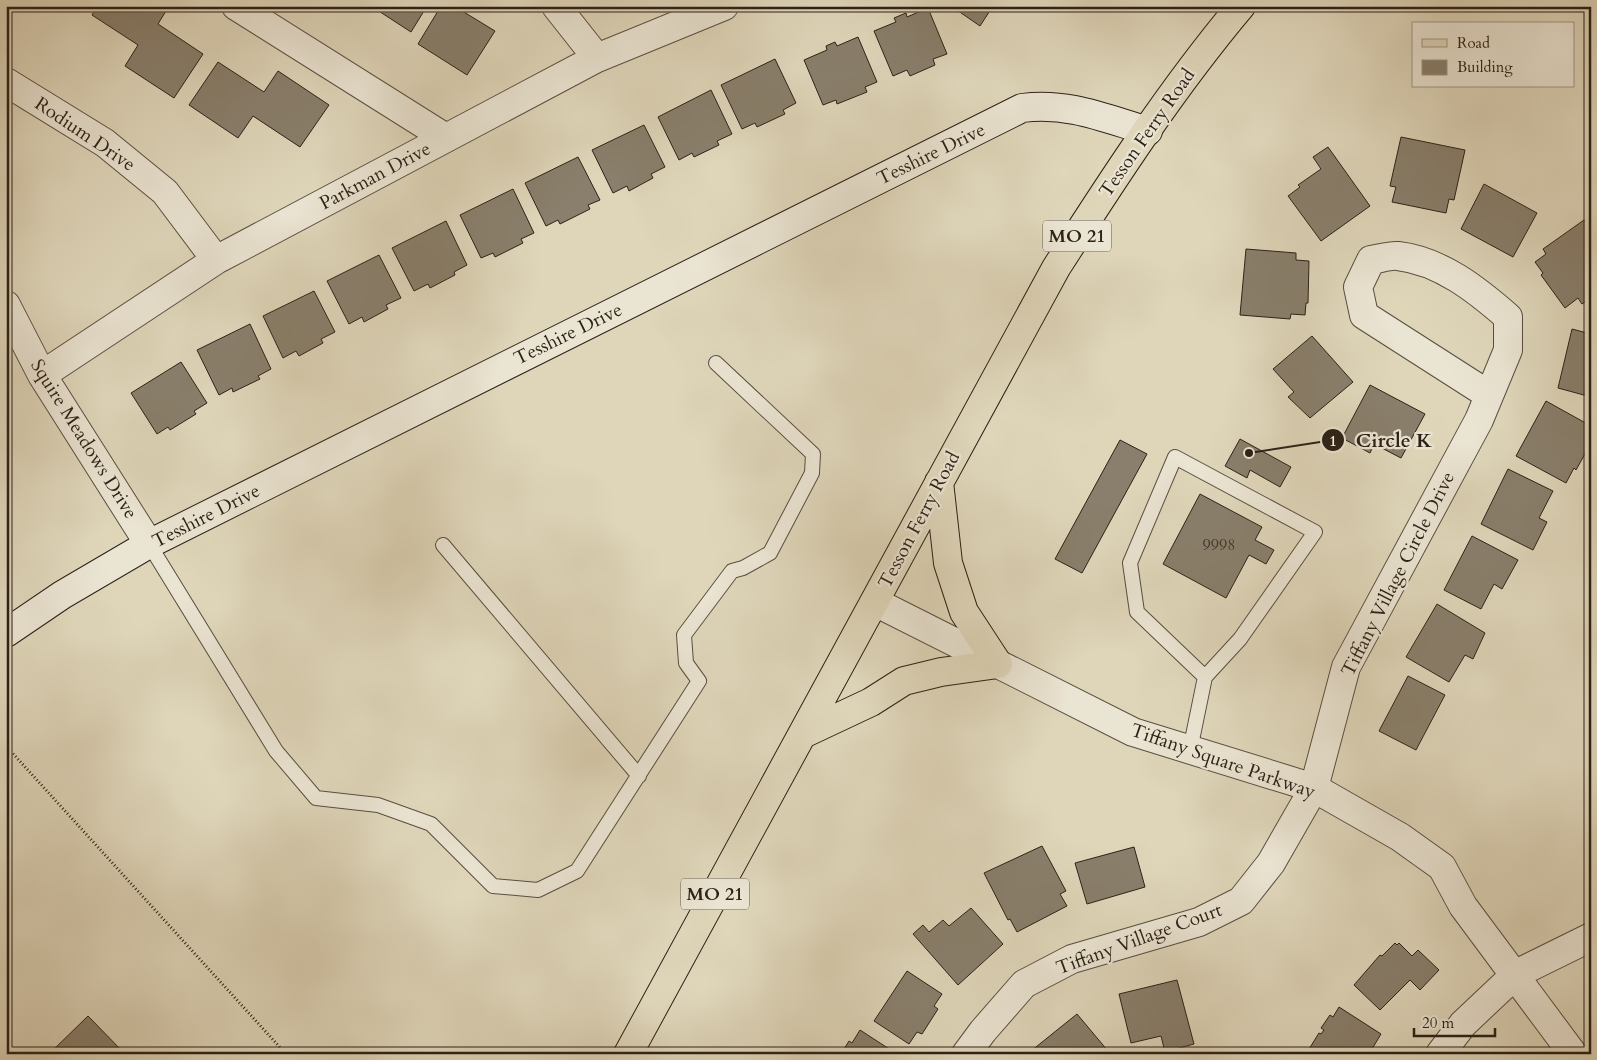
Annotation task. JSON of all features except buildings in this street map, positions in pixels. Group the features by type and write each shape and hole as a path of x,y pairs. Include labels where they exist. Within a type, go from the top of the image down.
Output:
{"main road":[{"name":"Tesson Ferry Road","path":"628,1054 1056,268 1109,185 1206,48 1241,6"},
{"path":"803,734 871,702 904,681 941,672 998,664 964,612 950,571 939,482"}],"street":[{"path":"236,6 446,138"},
{"path":"556,6 597,58"},
{"name":"Parkman Drive","path":"42,375 216,260 597,58 724,6"},
{"name":"Rodium Drive","path":"6,82 105,143 165,192 216,260"},
{"name":"Tesshire Drive","path":"7,630 149,544 1022,108 1047,105 1075,110 1148,130"},
{"name":"Tiffany Village Circle Drive","path":"1314,788 1346,667 1479,420 1508,350 1508,317 1475,289 1432,265 1397,256 1371,260 1358,287 1364,315 1489,395"},
{"name":"Squire Meadows Drive","path":"6,305 42,375 149,544"},
{"name":"Tiffany Square Parkway","path":"875,602 1133,732 1314,788 1400,837 1442,867 1463,906 1516,974 1573,1054"},
{"name":"Tiffany Village Court","path":"966,1054 982,1031 1024,984 1072,960 1199,922 1241,901 1271,863 1314,788"},
{"path":"1440,1054 1463,1024 1516,974 1591,937"}],"lane":[{"path":"149,544 276,751 316,798 378,804 431,824 493,886 538,890 577,871 699,681 686,663 684,635 732,571 743,568 770,553 812,473 813,454 716,363"},
{"path":"1190,750 1205,677 1240,639 1315,532 1175,458 1130,563 1137,612 1205,677"},
{"path":"443,545 639,776"}],"path":[{"path":"6,746 286,1054"}],"place":[{"name":"Circle K","path":"1249,453"}]}
